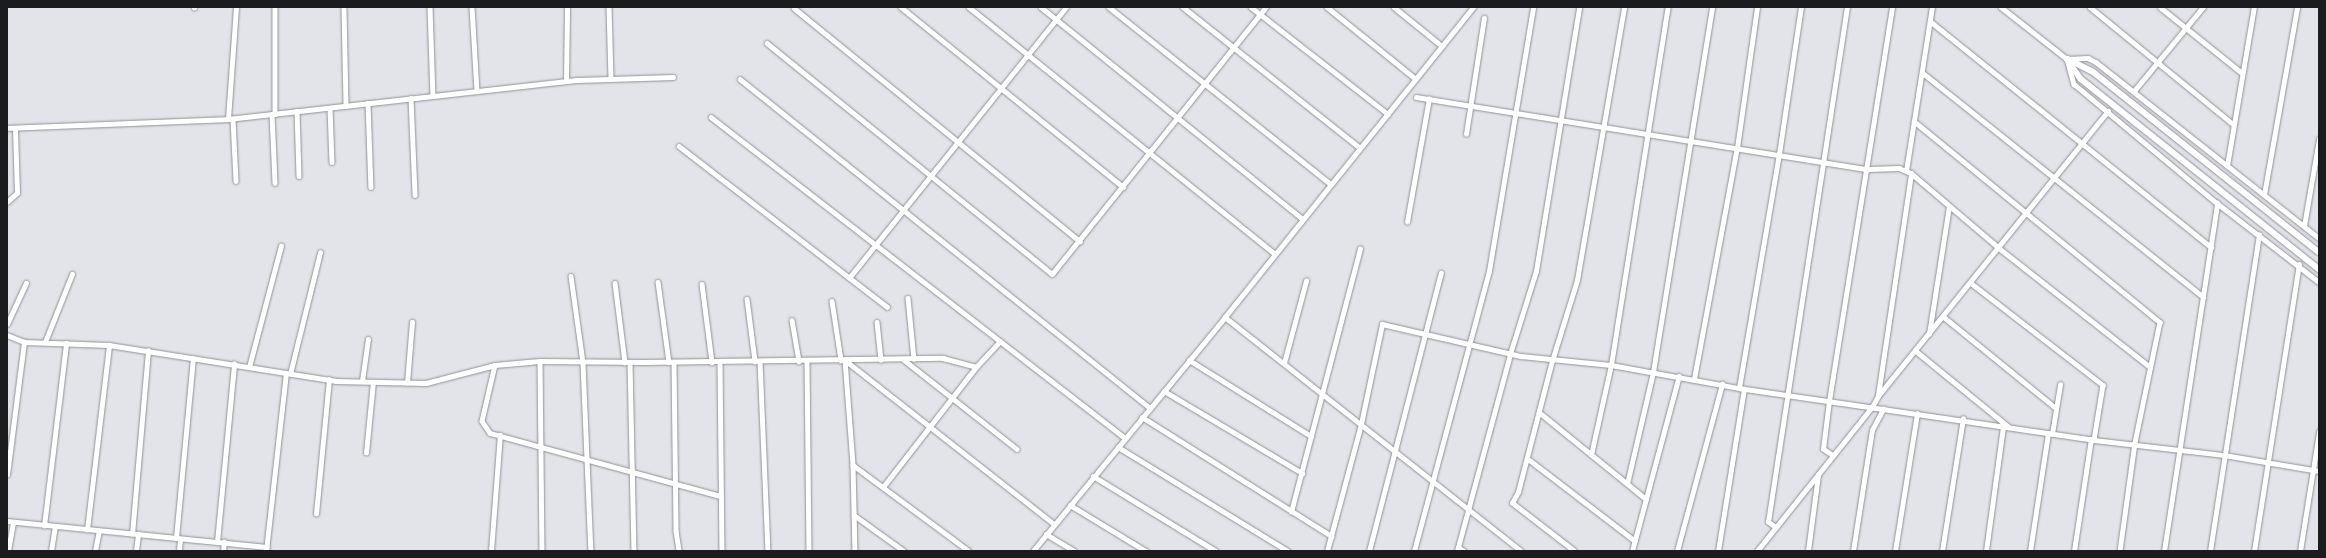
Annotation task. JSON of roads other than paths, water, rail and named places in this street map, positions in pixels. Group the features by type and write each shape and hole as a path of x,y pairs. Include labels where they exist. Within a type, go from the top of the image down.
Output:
{"street":[{"path":"236,7 230,119 236,181"},
{"path":"275,7 273,114 275,183"},
{"path":"430,7 433,96"},
{"path":"472,7 477,91"},
{"path":"566,81 567,7"},
{"path":"609,7 611,79"},
{"path":"900,7 1123,187"},
{"path":"968,7 1275,254"},
{"path":"1041,7 1303,219"},
{"path":"849,278 1066,7"},
{"path":"1109,7 1331,184"},
{"path":"1183,7 1360,148"},
{"path":"1251,7 1388,114"},
{"path":"767,43 1050,273 1055,273 1266,7"},
{"path":"1327,7 1416,79"},
{"path":"1394,7 1442,46"},
{"path":"1464,7 1470,12"},
{"path":"1033,551 1225,317 1474,7"},
{"path":"1414,551 1489,271 1514,112 1533,7"},
{"path":"1464,551 1457,549 1510,354 1536,271 1579,7"},
{"path":"1574,551 1512,502 1518,492 1552,361 1577,280 1624,7"},
{"path":"1591,455 1610,365 1650,134 1668,7"},
{"path":"1627,484 1653,372 1712,7"},
{"path":"1694,379 1737,148 1757,7"},
{"path":"1718,551 1801,7"},
{"path":"1776,528 1768,522 1786,395 1847,7"},
{"path":"1833,456 1823,449 1829,401 1868,169 1892,7"},
{"path":"1878,396 1909,172 1914,121 1932,7"},
{"path":"2001,7 2067,59 2092,71 2319,252"},
{"path":"2090,7 2157,64 2232,124"},
{"path":"2160,7 2242,73"},
{"path":"2134,91 2203,7"},
{"path":"2227,166 2232,124 2254,7"},
{"path":"2264,195 2297,7"},
{"path":"344,8 346,106"},
{"path":"794,8 1080,241"},
{"path":"1466,134 1484,18"},
{"path":"1930,21 2211,247"},
{"path":"2067,59 2093,60 2319,238"},
{"path":"2067,59 2074,84 2217,203 2319,282"},
{"path":"2067,59 2081,79 2319,269"},
{"path":"1922,73 2204,297"},
{"path":"7,128 16,129 230,119 566,81 672,77"},
{"path":"740,79 1150,408"},
{"path":"1416,96 1868,169 1899,168 1909,172 1999,248 2150,367"},
{"path":"411,98 415,195"},
{"path":"1407,222 1429,99"},
{"path":"368,103 371,187"},
{"path":"330,108 332,162"},
{"path":"297,111 299,176"},
{"path":"1757,551 1872,407 1878,396 1929,336 2108,112"},
{"path":"711,117 1125,438"},
{"path":"1914,121 2160,322 2136,443 2120,551"},
{"path":"7,202 17,193 16,129"},
{"path":"2304,226 2319,139"},
{"path":"679,146 887,308"},
{"path":"2164,551 2178,450 2204,297 2217,203"},
{"path":"1929,336 1949,207"},
{"path":"2210,551 2259,235"},
{"path":"249,367 281,246"},
{"path":"1292,512 1360,249"},
{"path":"7,521 178,539 224,542 266,549 288,374 320,253"},
{"path":"2254,551 2299,265"},
{"path":"1369,551 1441,273"},
{"path":"44,342 72,274"},
{"path":"571,276 583,362 591,551"},
{"path":"1284,363 1306,281"},
{"path":"658,282 671,362 679,551"},
{"path":"7,324 26,283"},
{"path":"616,283 628,362 633,472 634,551"},
{"path":"1971,283 2103,385 2074,551"},
{"path":"702,284 712,362"},
{"path":"908,298 914,359"},
{"path":"747,299 757,361 768,551"},
{"path":"832,301 843,360 853,465 855,551"},
{"path":"1225,317 1521,551"},
{"path":"1944,317 2056,408"},
{"path":"792,320 799,361"},
{"path":"407,383 412,322"},
{"path":"877,322 881,360"},
{"path":"1328,551 1361,424 1382,324 1510,354 1552,361 1610,365 1786,395 1917,414 1963,419 2010,428 2093,440 2136,443 2319,471"},
{"path":"7,335 24,342 109,345 329,380 373,382 426,383 495,365 540,361 720,362 943,358 976,367"},
{"path":"362,381 368,339"},
{"path":"883,487 976,367 1000,341"},
{"path":"7,475 24,342"},
{"path":"44,526 66,343"},
{"path":"87,530 109,345"},
{"path":"136,551 135,534 148,351"},
{"path":"1916,351 2010,428"},
{"path":"178,551 193,359"},
{"path":"903,359 1017,449"},
{"path":"843,360 930,426 1054,524"},
{"path":"1189,360 1311,436"},
{"path":"540,361 542,551"},
{"path":"807,361 809,551"},
{"path":"720,362 722,551"},
{"path":"217,542 234,364"},
{"path":"495,365 482,421 490,432 721,496"},
{"path":"1632,551 1678,376"},
{"path":"316,514 329,380"},
{"path":"366,453 373,382"},
{"path":"1677,551 1722,384"},
{"path":"2030,551 2050,433 2060,385"},
{"path":"1164,391 1302,473"},
{"path":"1853,551 1872,430 1883,409"},
{"path":"1539,412 1646,499"},
{"path":"1895,551 1917,414"},
{"path":"1142,417 1332,536"},
{"path":"1942,551 1963,419"},
{"path":"1986,551 2003,426"},
{"path":"2300,551 2319,432"},
{"path":"491,551 500,435"},
{"path":"1118,447 1288,551"},
{"path":"1527,458 1635,541"},
{"path":"853,465 969,551"},
{"path":"1808,551 1818,475"},
{"path":"1093,476 1216,551"},
{"path":"1070,505 1146,551"},
{"path":"854,515 904,551"},
{"path":"8,551 13,522"},
{"path":"51,551 55,527"},
{"path":"95,551 99,531"},
{"path":"1046,534 1074,551"},
{"path":"223,551 224,542"}]}
